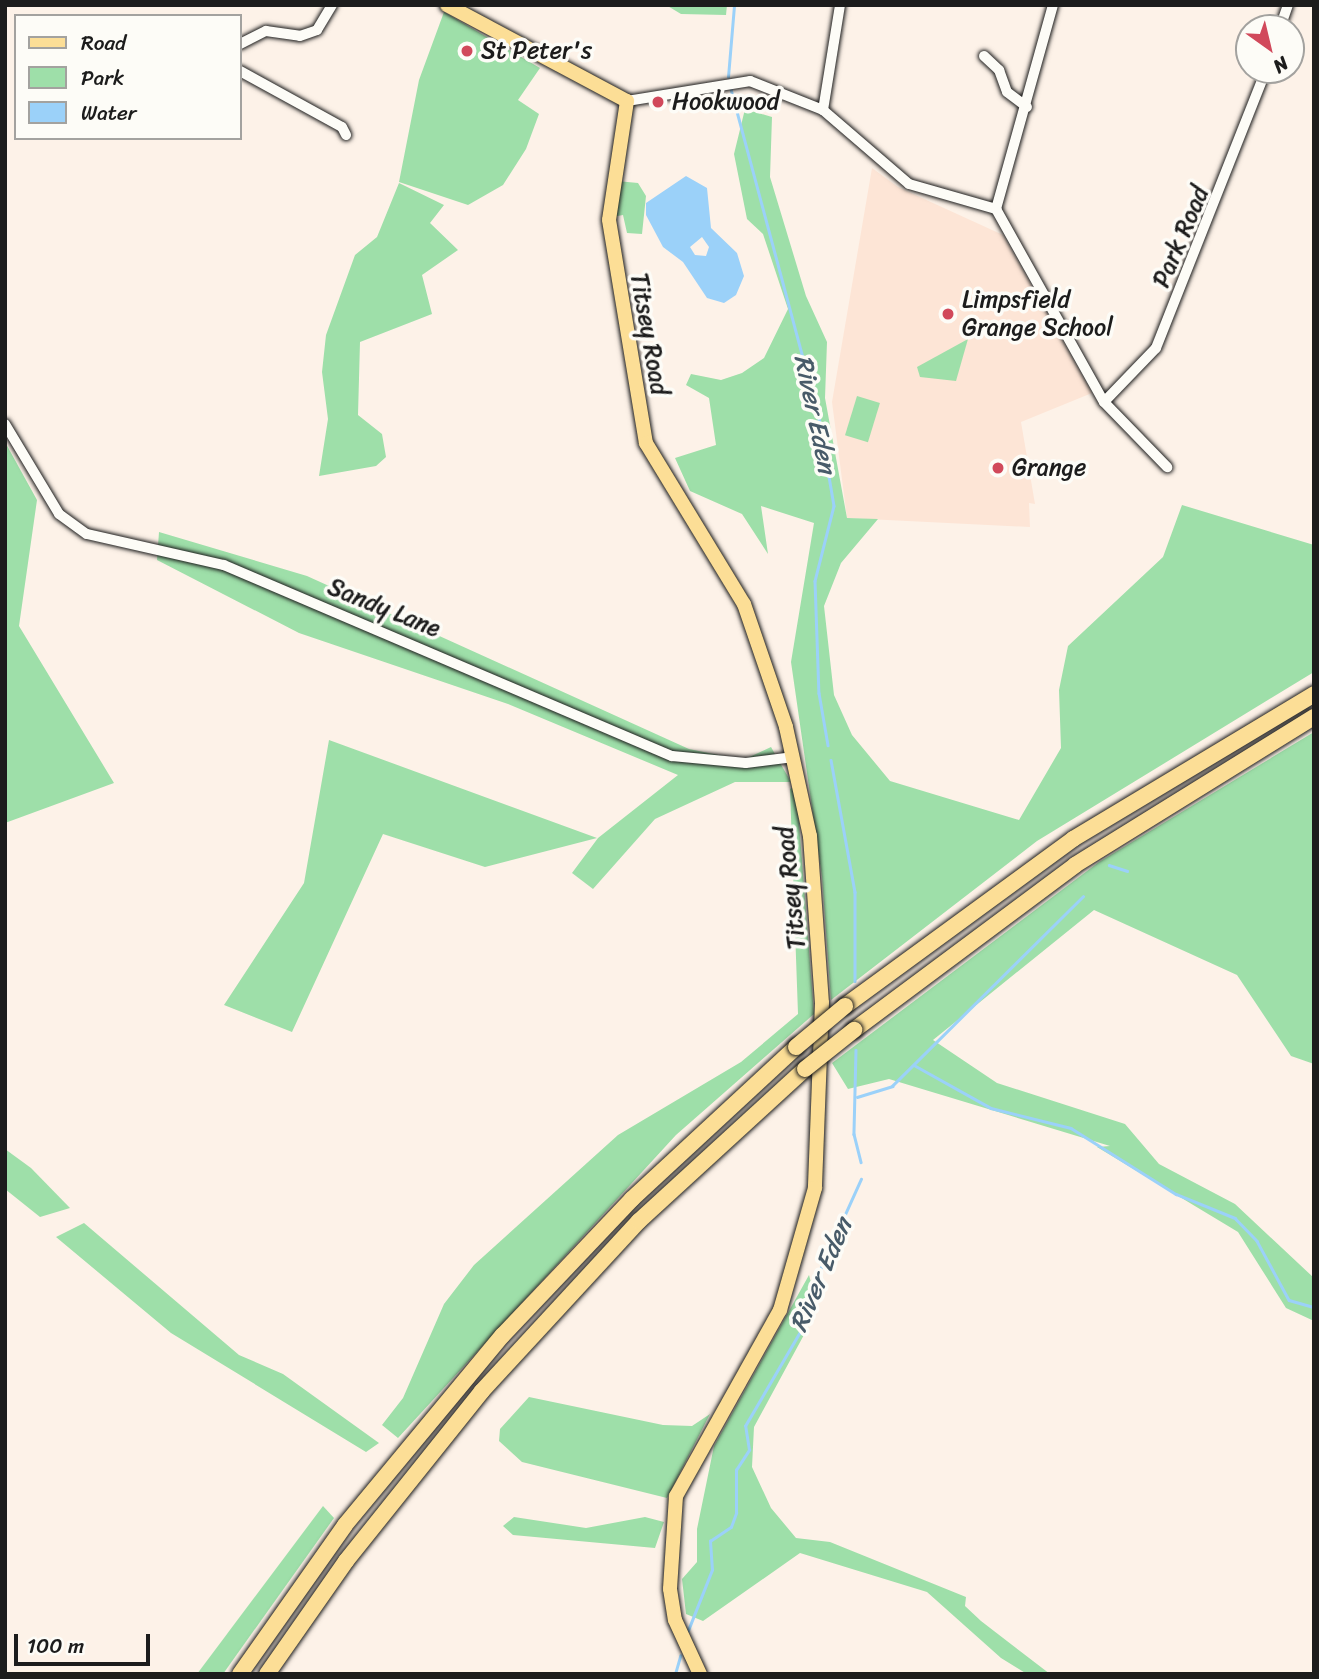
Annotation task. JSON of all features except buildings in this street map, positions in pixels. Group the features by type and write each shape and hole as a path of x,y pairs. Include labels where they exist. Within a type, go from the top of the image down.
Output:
{"highway":[{"path":"240,1674 345,1525 503,1335 632,1199 796,1047 845,1006 1084,832 1314,694"},
{"path":"267,1674 369,1531 490,1382 648,1213 805,1069 1075,865 1314,717"}],"main road":[{"path":"447,5 626,101"},
{"name":"Titsey Road","path":"626,101 609,220 646,443 744,604 794,757 819,929 819,1151 809,1223 780,1310 676,1496 670,1589 675,1620 700,1674"}],"street":[{"path":"242,43 266,30 300,36 317,30 332,5"},
{"path":"823,110 840,5"},
{"path":"996,209 1027,107 1053,5"},
{"path":"984,55 999,70 1007,92 1027,107"},
{"path":"242,72 342,127 346,135"},
{"path":"626,101 750,80 823,110 909,184 996,209 1104,402 1167,467"},
{"name":"Park Road","path":"1104,402 1160,338 1260,84"},
{"name":"Sandy Lane","path":"5,424 59,514 87,534 225,565 672,756 746,763 794,757"}],"shaded area":[{"name":"Limpsfield Grange School","path":"872,168 898,187 1003,235 1092,393 1021,422 1035,504 1029,503 1030,527 847,518 832,402"}],"green space":[{"path":"666,5 727,5 726,15 681,14"},
{"path":"444,12 540,68 518,100 539,114 526,149 503,185 468,205 399,182 419,80"},
{"path":"745,109 772,117 770,177 806,296 827,342 825,398 847,518 878,519 841,563 824,606 834,695 852,735 890,781 1019,820 1061,748 1059,690 1068,646 1163,557 1182,505 1314,545 1314,672 1037,841 831,1000 822,877 791,662 814,523 761,506 768,554 742,514 690,491 675,458 716,445 709,398 686,385 691,374 721,380 742,373 764,358 788,309 763,234 747,219 734,154"},
{"path":"617,181 638,183 646,196 642,234 627,233 623,215 612,217"},
{"path":"399,183 444,205 430,223 458,250 422,275 432,314 360,342 358,415 382,434 386,457 376,466 319,476 328,419 322,372 326,335 355,255 377,237"},
{"path":"968,339 956,381 920,377 917,367"},
{"path":"857,396 880,403 868,442 845,435"},
{"path":"5,442 37,500 19,626 114,783 5,823"},
{"path":"159,532 307,576 689,749 743,760 771,747 791,782 735,782 655,819 593,889 572,873 598,838 678,775 508,704 299,633 157,560"},
{"path":"1314,732 1314,1064 1291,1056 1237,975 1094,910 933,1040 997,1083 1125,1124 1159,1164 1235,1204 1314,1278 1314,1321 1286,1308 1238,1232 1097,1147 1110,1146 889,1079 848,1089 832,1063 1099,862"},
{"path":"329,740 597,838 485,867 383,834 292,1032 224,1005 304,883"},
{"path":"796,784 814,1014 676,1135 398,1438 382,1425 403,1398 444,1304 474,1265 618,1135 741,1062 798,1014 790,789"},
{"path":"5,1149 31,1168 70,1208 40,1217 5,1189"},
{"path":"84,1223 239,1355 283,1374 379,1443 366,1452 171,1333 56,1237"},
{"path":"809,1275 818,1309 754,1427 752,1467 771,1508 796,1538 830,1542 966,1597 965,1606 981,1621 1050,1674 1027,1674 1001,1658 927,1592 800,1553 703,1621 686,1614 682,1579 697,1562 697,1529 714,1446"},
{"path":"529,1397 663,1425 692,1426 710,1414 667,1498 522,1462 499,1441 500,1429"},
{"path":"323,1506 334,1518 223,1674 197,1674"},
{"path":"514,1517 586,1528 645,1517 664,1522 655,1548 513,1535 503,1526"}],"water":[{"path":"686,176 707,188 711,228 737,253 744,276 736,295 724,303 707,298 683,262 663,247 646,215 646,203","holes":["702,237 709,247 706,256 695,255 690,247"]}],"waterway":[{"name":"River Eden","path":"728,77 734,5"},
{"name":"River Eden","path":"731,89 819,418 834,506 815,581 819,693 828,745"},
{"name":"River Eden","path":"831,760 855,892 855,981"},
{"path":"1109,865 1127,871"},
{"path":"857,1097 892,1086 1083,896"},
{"name":"River Eden","path":"856,1050 854,1134 861,1162"},
{"path":"914,1065 991,1108 1071,1128 1176,1194 1235,1218 1257,1241 1289,1300 1314,1307"},
{"name":"River Eden","path":"687,1633 712,1570 710,1541 731,1527 736,1513 736,1470 749,1450 745,1426 808,1318 809,1294 861,1179"},
{"name":"River Eden","path":"675,1674 680,1656"}],"place":[{"name":"St Peter's","path":"467,51"},
{"name":"Hookwood","path":"658,102"},
{"name":"Limpsfield Grange School","path":"948,314"},
{"name":"Grange","path":"998,468"}]}
